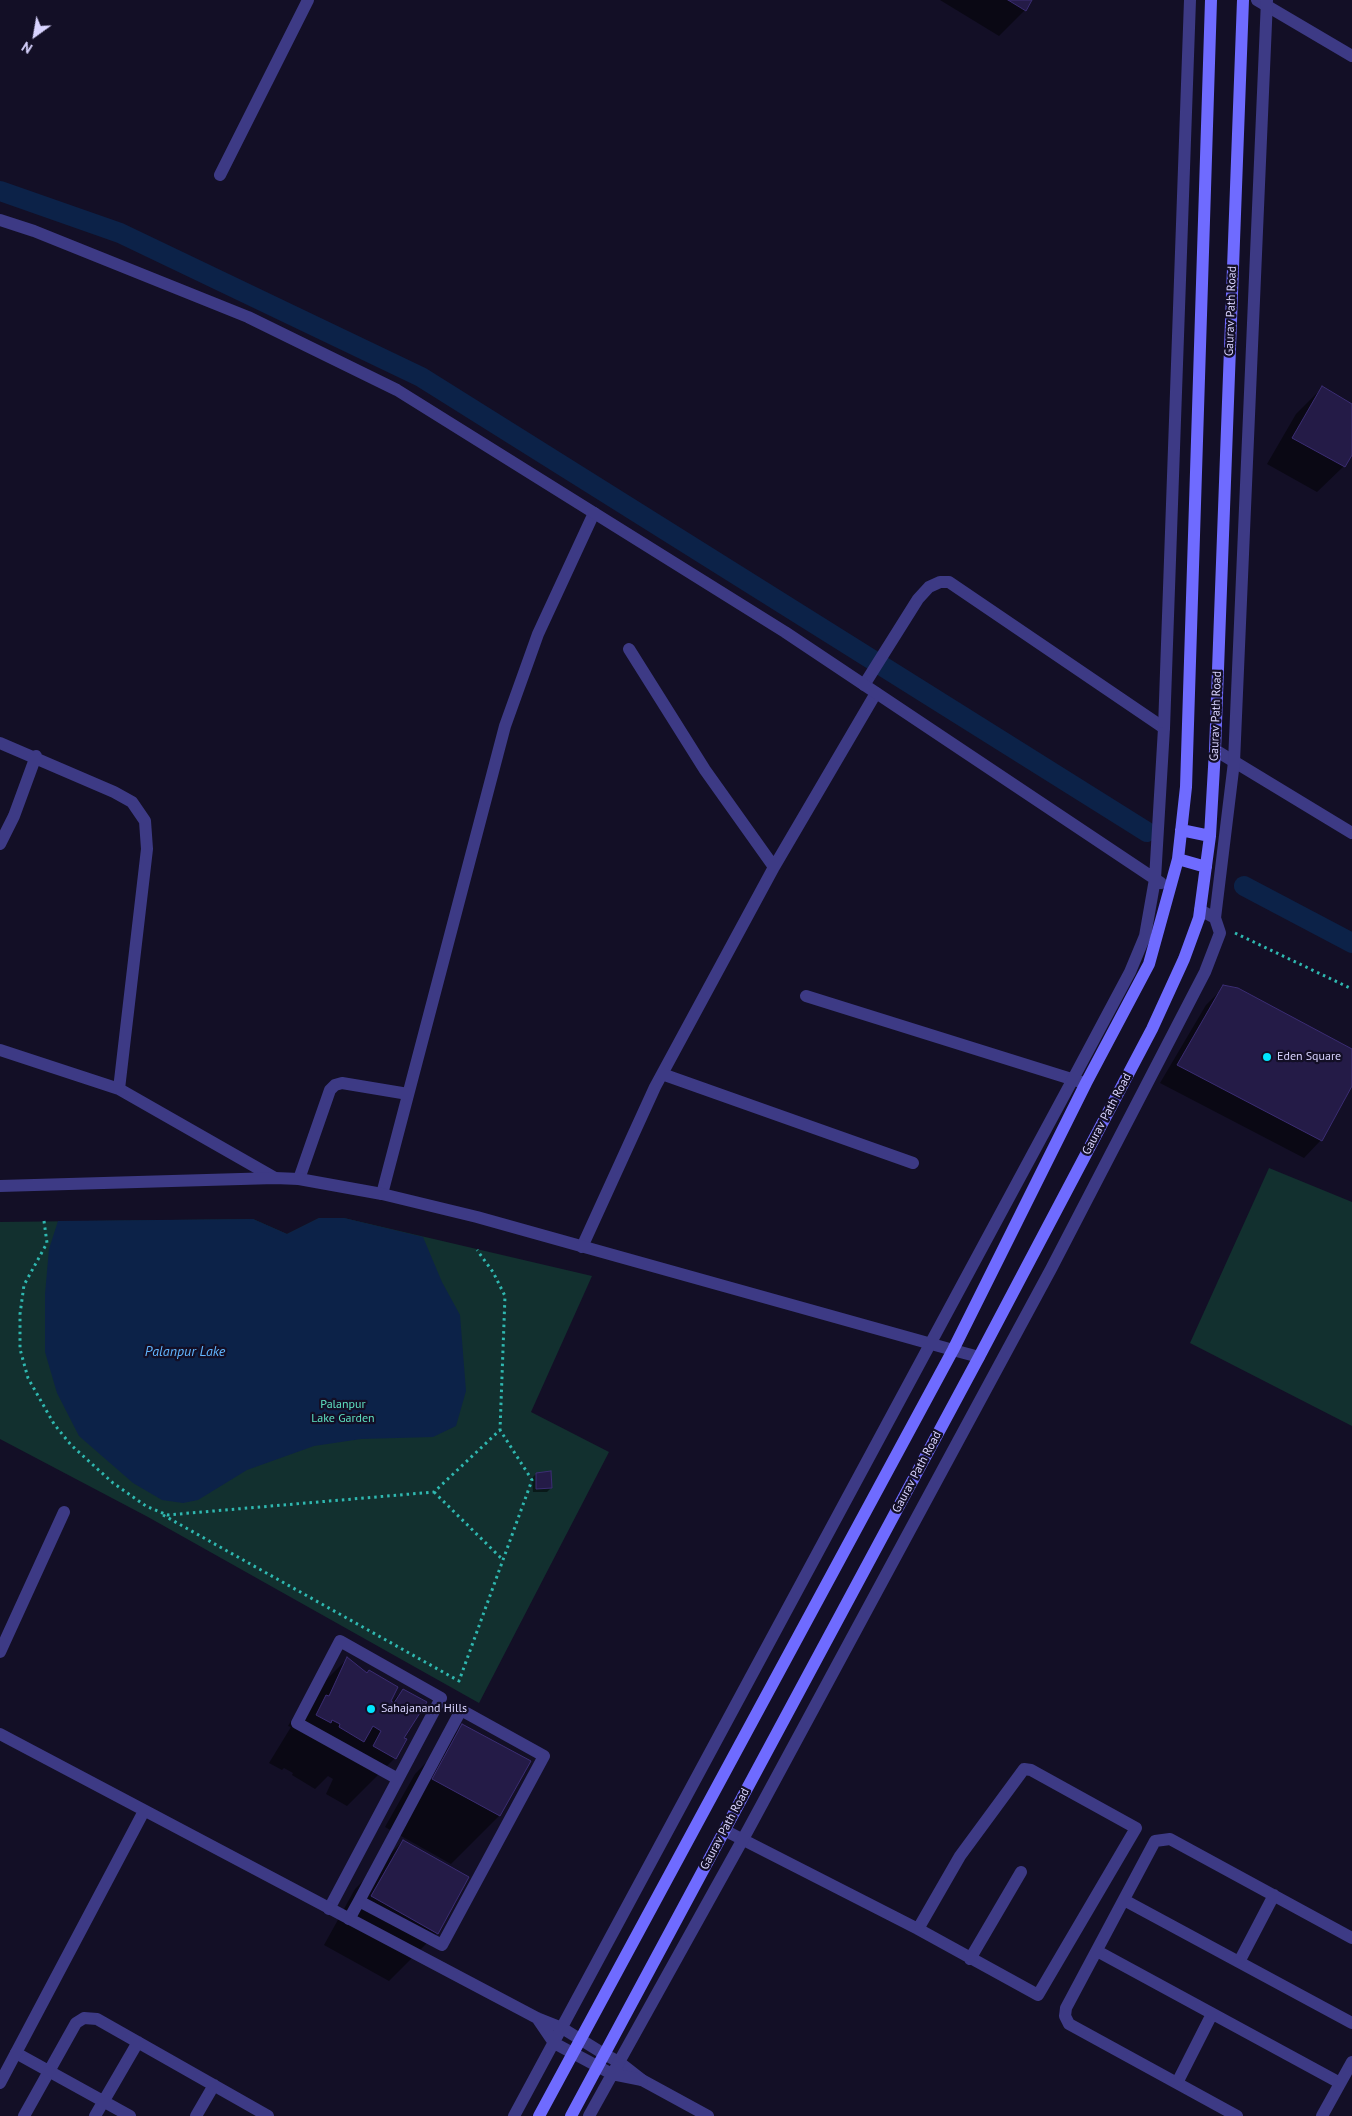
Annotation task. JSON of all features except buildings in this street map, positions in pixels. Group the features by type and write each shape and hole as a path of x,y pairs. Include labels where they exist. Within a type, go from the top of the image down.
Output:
{"main road":[{"path":"539,2116 953,1350 1086,1083 1149,964 1171,890 1178,859 1186,777 1211,0"},
{"name":"Gaurav Path Road","path":"570,2116 979,1357 1152,1029 1184,959 1200,910 1210,836 1215,750 1243,0"},
{"path":"1181,830 1210,836"},
{"path":"1178,859 1206,867"}],"street":[{"path":"220,175 308,0"},
{"path":"514,2116 1073,1079 1130,972 1145,936 1155,879 1164,728 1190,0"},
{"path":"589,2116 743,1840 1051,1269 1205,972 1216,946 1234,762 1263,2 1352,56"},
{"path":"0,220 34,231 248,317 397,390 785,632 868,680 876,693 1171,890"},
{"path":"382,1194 505,726 538,634 594,513"},
{"path":"868,680 918,599 929,588 940,582 949,582 1164,728"},
{"path":"629,649 705,770 774,867"},
{"path":"582,1247 662,1074 774,867 876,693"},
{"path":"0,743 36,756 114,792 132,802 146,821 147,849 119,1089"},
{"path":"1215,750 1352,833"},
{"path":"0,844 14,816 36,756"},
{"path":"1200,910 1217,922"},
{"path":"806,996 1086,1083"},
{"path":"0,1050 119,1089 275,1178"},
{"path":"662,1074 913,1163"},
{"path":"299,1179 330,1090 335,1085 342,1083 408,1094"},
{"path":"0,1186 275,1178 299,1179 382,1194 582,1247 979,1357"},
{"path":"0,1652 64,1512"},
{"path":"329,1909 398,1780 441,1698 340,1641 297,1723 398,1780"},
{"path":"349,1919 359,1900 461,1710 544,1756 442,1945 359,1900"},
{"path":"0,1734 537,2018 562,2028 619,2062 642,2080 708,2116"},
{"path":"724,1830 918,1929 1038,1995 1135,1827 1031,1770 1024,1769 960,1856 918,1929"},
{"path":"0,2083 144,1810"},
{"path":"1237,2116 1069,2024 1065,2016 1066,2008 1155,1841 1170,1839 1352,1938"},
{"path":"970,1959 1021,1872"},
{"path":"1239,1962 1274,1895"},
{"path":"1124,1900 1352,2023"},
{"path":"1097,1951 1340,2083"},
{"path":"1178,2083 1212,2014"},
{"path":"24,2116 76,2023 84,2018 97,2019 268,2116"},
{"path":"537,2018 554,2043 572,2054 612,2074 642,2080"},
{"path":"94,2116 138,2042"},
{"path":"16,2053 130,2116"},
{"path":"1322,2116 1351,2064"},
{"path":"196,2116 214,2085"}],"path":[{"path":"1217,922 1352,989"},
{"path":"44,1221 46,1243 24,1285 20,1314 20,1349 28,1378 54,1424 71,1445 113,1483 160,1513 459,1681 532,1480 500,1430 505,1296 494,1272 477,1250"},
{"path":"160,1513 167,1515 434,1492 500,1430"},
{"path":"434,1492 502,1559"}],"green space":[{"path":"1269,1168 1352,1202 1352,1426 1190,1343"},
{"name":"Palanpur Lake Garden","path":"319,1218 344,1218 592,1276 531,1412 609,1452 479,1703 148,1517 0,1439 0,1222 253,1219 287,1234"}],"water":[{"name":"Palanpur Lake","path":"319,1218 344,1218 423,1237 442,1282 460,1315 466,1391 456,1426 433,1437 361,1439 314,1446 247,1470 198,1500 183,1503 162,1500 133,1483 79,1436 57,1393 45,1352 45,1294 49,1249 58,1221 253,1219 287,1234"}],"waterway":[{"path":"0,191 120,233 421,377 1147,832"},
{"path":"1244,886 1352,943"}],"place":[{"name":"Eden Square","path":"1267,1057"},
{"name":"Sahajanand Hills","path":"371,1709"}]}
